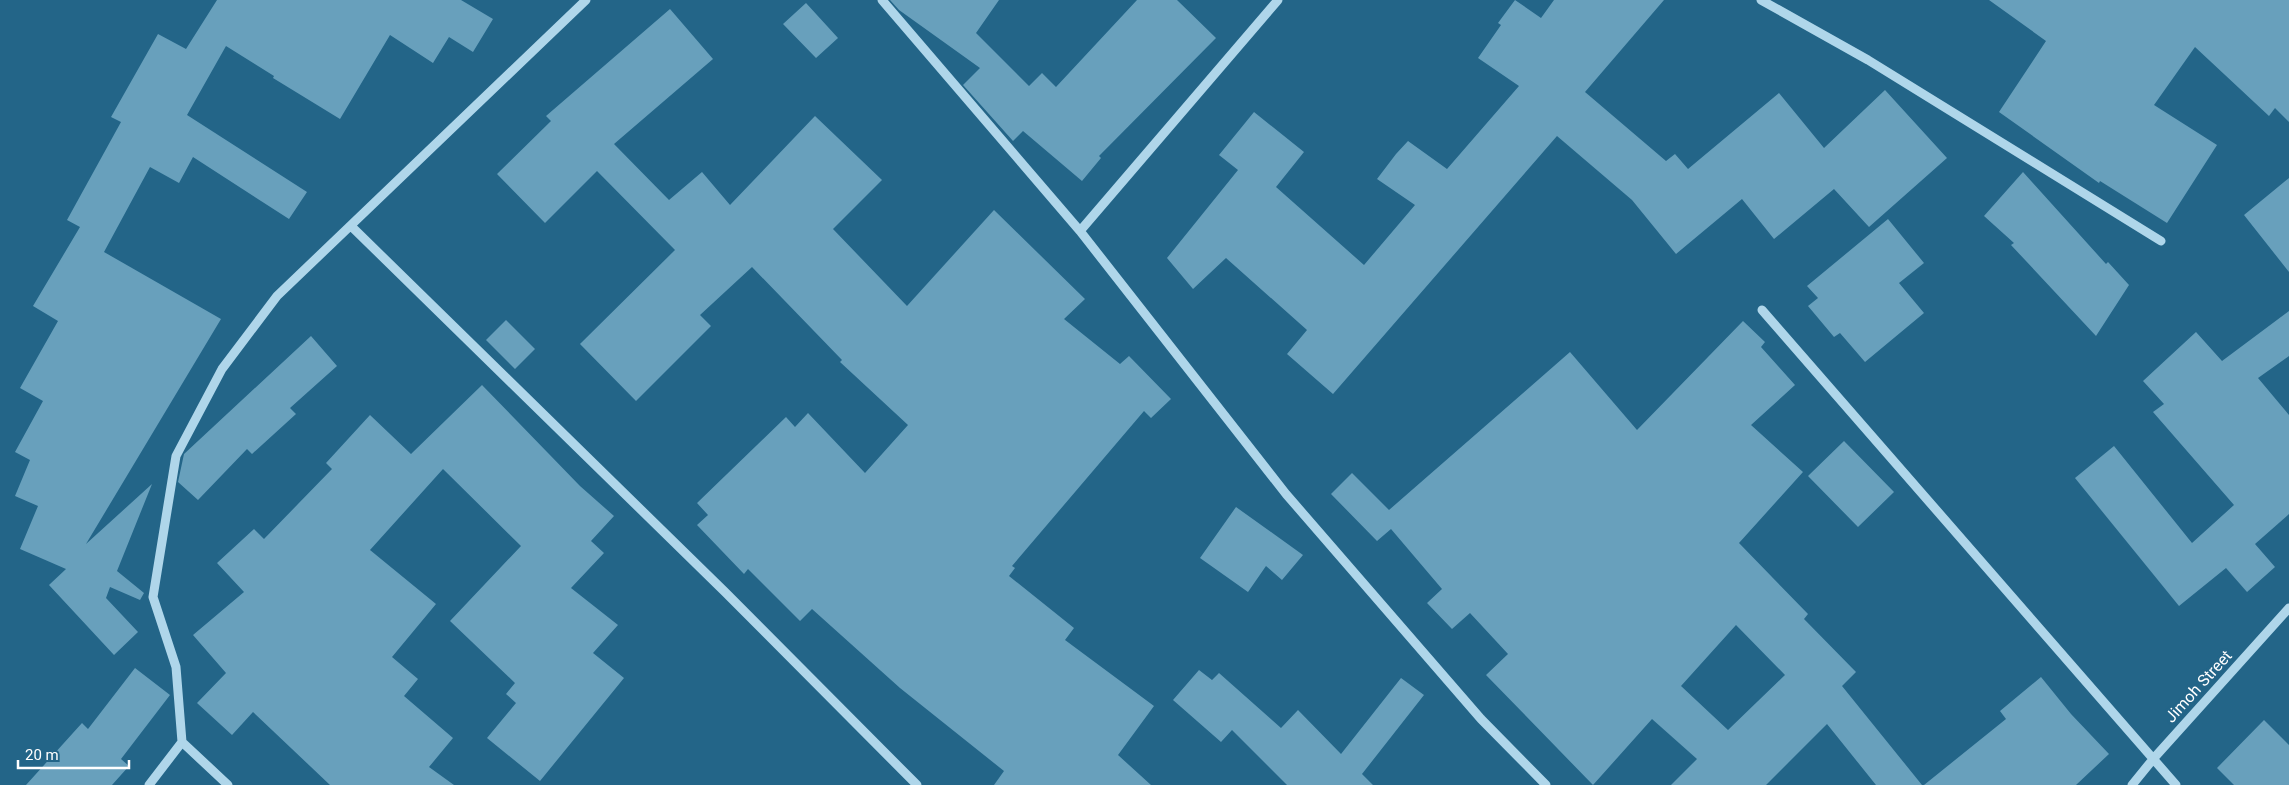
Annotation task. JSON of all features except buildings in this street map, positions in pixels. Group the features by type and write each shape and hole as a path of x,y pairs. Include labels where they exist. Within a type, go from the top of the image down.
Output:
{"street":[{"path":"150,785 182,742 176,667 152,597 176,456 222,369 276,296 586,0"},
{"path":"882,0 1080,231 1286,494 1481,719 1546,785"},
{"path":"1080,231 1278,0"},
{"path":"1761,0 1868,60 2161,241"},
{"path":"351,226 725,592 916,785"},
{"path":"1762,310 2176,785"},
{"name":"Jimoh Street","path":"2132,785 2289,608"},
{"path":"182,742 228,785"}]}
